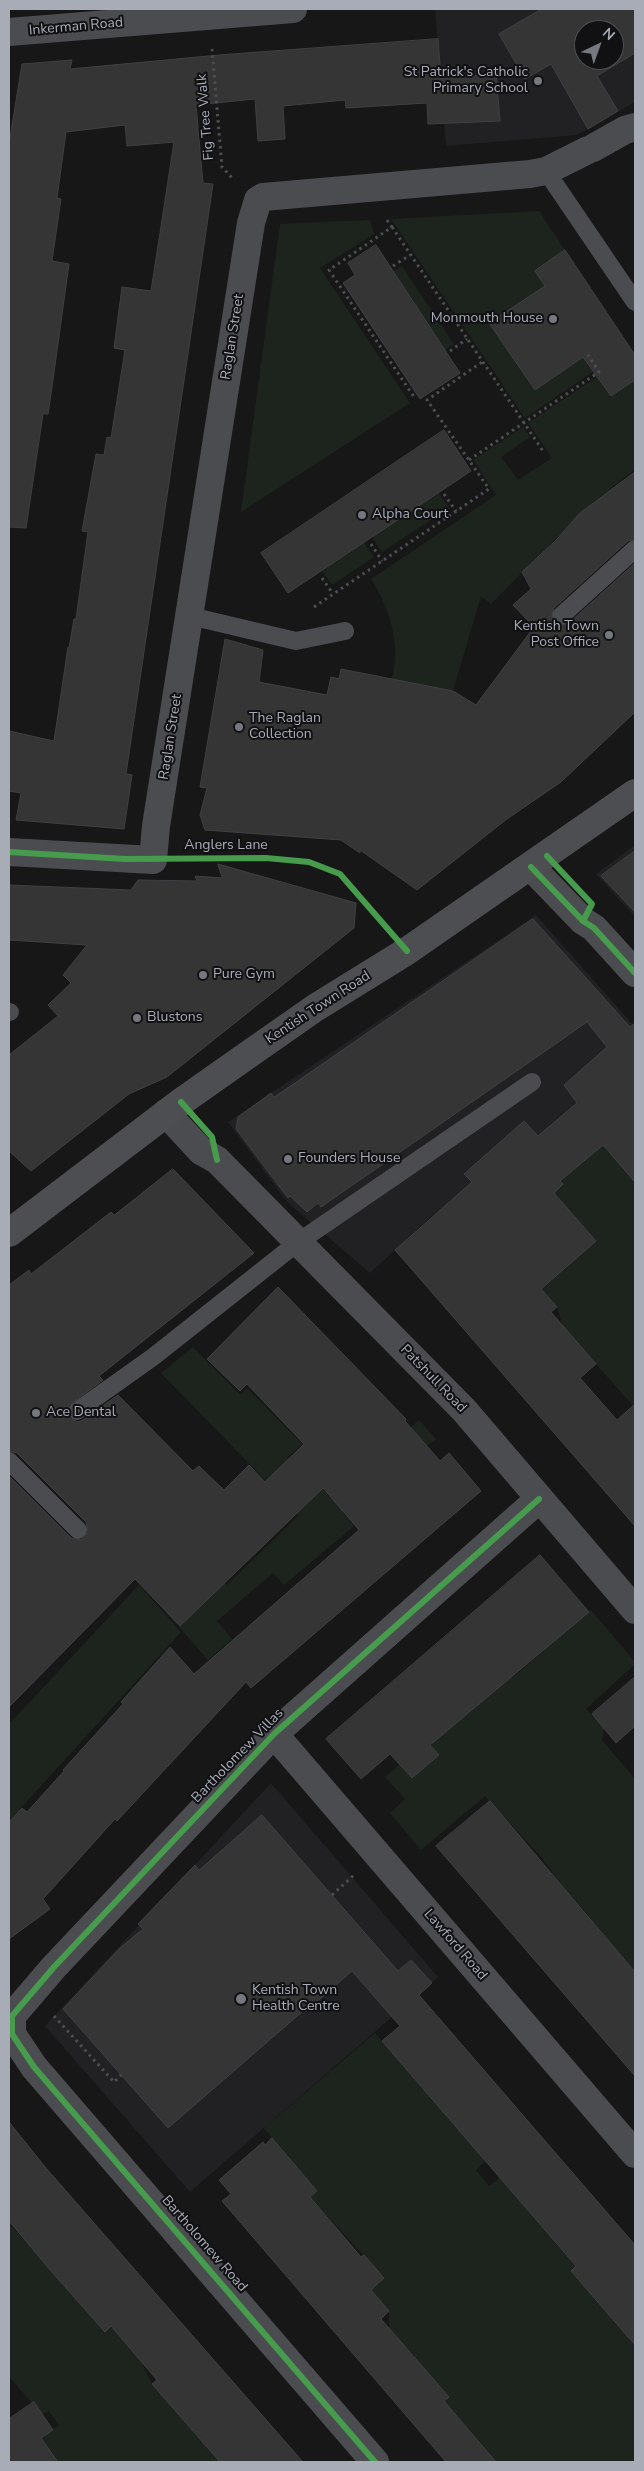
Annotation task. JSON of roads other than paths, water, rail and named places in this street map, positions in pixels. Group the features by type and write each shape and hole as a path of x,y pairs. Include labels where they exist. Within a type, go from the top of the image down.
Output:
{"main road":[{"name":"Kentish Town Road","path":"9,1233 166,1113 310,1011 406,951 531,867 635,793"}],"street":[{"name":"Inkerman Road","path":"9,32 293,9"},
{"path":"546,171 625,130 635,127"},
{"name":"Raglan Street","path":"9,852 153,860 156,826 255,204 263,197 546,171"},
{"path":"531,867 583,921 594,928 635,973"},
{"name":"Patshull Road","path":"166,1113 191,1142 218,1160 441,1386 635,1610"},
{"name":"Bartholomew Villas","path":"19,2004 274,1734 540,1499"},
{"name":"Lawford Road","path":"274,1734 635,2154"},
{"name":"Bartholomew Road","path":"19,2004 12,2016 12,2034 34,2067 375,2462"}],"lane":[{"path":"546,171 635,302"},
{"path":"561,616 635,549"},
{"path":"190,616 296,641 345,632"},
{"path":"77,1411 153,1357 298,1242 532,1082"},
{"path":"9,1461 78,1530"}],"place":[{"name":"St Patrick's Catholic Primary School","path":"538,81"},
{"name":"Monmouth House","path":"553,319"},
{"name":"Alpha Court","path":"362,515"},
{"name":"Kentish Town Post Office","path":"609,635"},
{"name":"The Raglan Collection","path":"239,727"},
{"name":"Pure Gym","path":"203,975"},
{"name":"Blustons","path":"137,1018"},
{"name":"Founders House","path":"288,1159"},
{"name":"Ace Dental","path":"36,1413"},
{"name":"Kentish Town Health Centre","path":"241,1999"}]}
